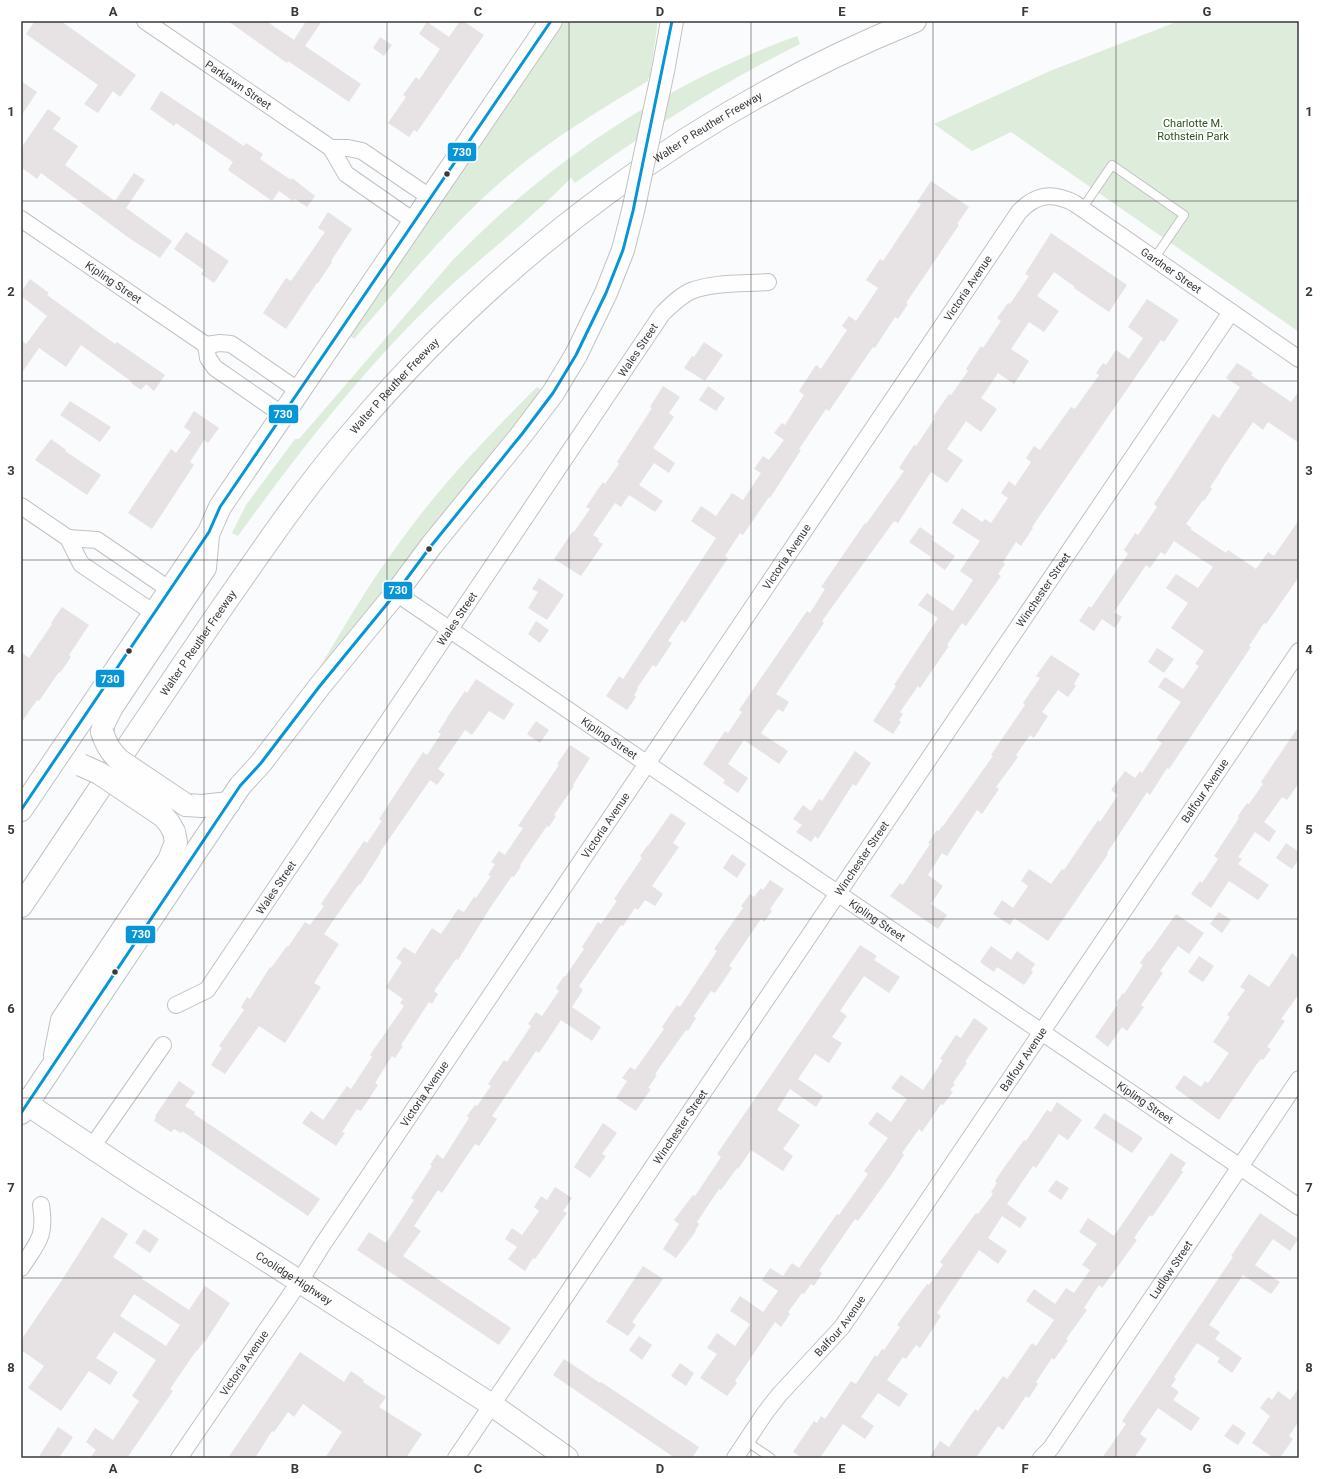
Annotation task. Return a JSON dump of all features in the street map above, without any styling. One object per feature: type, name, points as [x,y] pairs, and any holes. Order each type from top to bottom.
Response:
[{"type":"main road","points":[[663,71],[667,21]]},
{"type":"main road","points":[[23,1106],[53,1064],[240,786],[261,763],[319,687],[396,593],[435,541],[522,434],[553,393],[576,356],[606,292],[623,250],[633,211],[663,71],[672,21]]},
{"type":"main road","name":"Walter P Reuther Freeway","points":[[21,906],[195,647],[280,525],[351,433],[423,352],[487,291],[580,213],[623,181],[769,90],[814,67],[915,21]]},
{"type":"main road","points":[[21,810],[209,532],[220,508],[415,222],[547,22]]},
{"type":"main road","points":[[209,532],[205,568],[112,707],[104,723],[102,732],[106,744],[119,760],[186,805],[202,806],[229,803]]},
{"type":"main road","points":[[50,768],[70,763],[81,765],[99,773],[163,816],[174,832],[176,842],[169,860],[62,1020],[53,1064]]},
{"type":"main road","name":"Coolidge Highway","points":[[23,1106],[92,1147],[492,1405],[567,1458]]},
{"type":"street","name":"Parklawn Street","points":[[145,21],[332,148],[346,174],[415,222]]},
{"type":"street","points":[[332,148],[348,148],[362,151],[431,198]]},
{"type":"street","name":"Gardner Street","points":[[1038,198],[1059,197],[1066,199],[1299,359]]},
{"type":"street","name":"Victoria Avenue","points":[[179,1458],[300,1281],[321,1247],[1019,212],[1031,201],[1038,198]]},
{"type":"street","name":"Kipling Street","points":[[21,219],[206,345]]},
{"type":"street","name":"Wales Street","points":[[176,1005],[206,990],[662,314],[672,304],[691,291],[708,286],[768,282]]},
{"type":"street","name":"Winchester Street","points":[[456,1458],[1231,312]]},
{"type":"street","points":[[283,415],[215,368],[208,358],[206,345],[220,342],[231,344],[299,391]]},
{"type":"street","points":[[21,506],[68,538],[81,564],[154,613]]},
{"type":"street","points":[[68,538],[96,540],[170,590]]},
{"type":"street","name":"Kipling Street","points":[[396,593],[1299,1207]]},
{"type":"street","name":"Balfour Avenue","points":[[735,1458],[779,1395],[826,1347],[853,1313],[1299,651]]},
{"type":"street","points":[[92,1147],[163,1045]]},
{"type":"street","name":"Ludlow Street","points":[[1041,1458],[1051,1448],[1299,1080]]},
{"type":"street","points":[[21,1268],[41,1238],[44,1221],[41,1205]]},
{"type":"lane","points":[[1082,209],[1112,165],[1184,215],[1154,259]]},
{"type":"lane","points":[[746,1441],[771,1458]]},
{"type":"green space","points":[[565,21],[658,21],[650,77],[648,78],[648,81],[601,109],[556,139],[502,181],[457,223],[354,339],[350,336]]},
{"type":"green space","name":"Charlotte M. Rothstein Park","points":[[1179,21],[1299,21],[1299,332],[1011,132],[972,151],[934,124],[1050,71]]},
{"type":"green space","points":[[797,36],[800,44],[713,91],[657,126],[575,183],[571,178],[532,215],[431,304],[388,348],[321,426],[238,536],[232,533],[246,505],[295,439],[299,439],[452,261],[490,224],[569,158],[611,129],[655,102],[701,77],[748,55]]},
{"type":"green space","points":[[537,387],[541,390],[529,409],[322,669],[320,667],[378,572],[415,521],[465,462]]},
{"type":"building","points":[[35,21],[61,21],[136,75],[120,97],[113,91],[98,113],[84,104],[98,85],[26,34]]},
{"type":"building","points":[[228,21],[266,21],[294,40],[306,21],[322,21],[305,46],[361,84],[349,102],[288,61],[287,63]]},
{"type":"building","points":[[460,21],[463,21],[484,35],[417,132],[414,130],[409,137],[388,123],[406,97],[403,95],[416,77],[419,80],[440,49],[419,34],[427,22],[449,37]]},
{"type":"building","points":[[380,37],[392,45],[384,56],[373,48]]},
{"type":"building","points":[[21,81],[37,92],[21,116]]},
{"type":"building","points":[[161,91],[244,146],[246,143],[263,154],[260,159],[291,180],[292,178],[315,196],[307,207],[295,199],[293,201],[279,191],[272,201],[228,170],[233,162],[176,123],[174,126],[150,109]]},
{"type":"building","points":[[48,109],[61,118],[53,129],[78,146],[65,165],[115,201],[134,173],[145,180],[126,208],[172,241],[160,258],[129,238],[41,173],[37,179],[21,167],[21,148]]},
{"type":"building","points":[[931,181],[969,207],[957,224],[959,225],[906,303],[908,304],[898,319],[895,317],[875,348],[873,347],[829,411],[826,409],[799,449],[801,450],[770,498],[769,497],[743,535],[740,533],[725,556],[728,558],[685,623],[682,620],[668,641],[672,643],[656,667],[653,665],[637,688],[638,689],[634,695],[636,697],[627,710],[606,696],[619,676],[623,679],[716,538],[691,521],[701,506],[716,516],[732,493],[743,500],[761,473],[754,469],[763,456],[769,460],[784,440],[774,433],[782,423],[785,425],[804,395],[799,391],[816,365],[821,369],[847,330],[842,326],[849,316],[856,321],[878,288],[866,280],[880,259],[883,261],[921,204],[917,202]]},
{"type":"building","points":[[328,212],[352,229],[331,261],[332,262],[286,329],[263,313],[286,278],[291,281],[325,232],[318,228]]},
{"type":"building","points":[[186,232],[229,261],[214,283],[201,274],[204,270],[174,249]]},
{"type":"building","points":[[1051,233],[1127,285],[1109,312],[1054,272],[1037,296],[1059,311],[1044,332],[1029,322],[1011,349],[1029,361],[1014,384],[998,373],[981,398],[997,409],[981,432],[966,421],[947,449],[963,460],[947,483],[931,472],[898,523],[894,521],[822,621],[824,623],[776,694],[789,702],[783,712],[778,709],[761,733],[788,751],[779,764],[744,740],[728,764],[748,778],[738,793],[723,783],[725,780],[703,764],[725,731],[728,733],[742,712],[739,710],[807,611],[810,613],[825,589],[821,587],[865,523],[866,524],[904,471],[899,468],[914,445],[916,446],[935,418],[933,417],[949,394],[951,395],[968,371],[966,369],[981,346],[983,348],[1001,321],[997,318],[1008,303],[1010,304],[1029,276],[1025,274]]},
{"type":"building","points":[[30,279],[49,293],[47,295],[115,344],[117,342],[165,375],[154,391],[146,384],[141,390],[81,345],[66,367],[39,348],[21,374],[21,340],[26,344],[47,316],[21,296],[21,292]]},
{"type":"building","points":[[1147,299],[1179,320],[1164,342],[1161,340],[1032,527],[1033,528],[1021,546],[1016,542],[1003,562],[1005,564],[998,574],[1001,576],[966,626],[962,623],[947,645],[949,646],[920,688],[918,686],[900,712],[903,714],[899,720],[901,722],[893,734],[873,721],[896,686],[894,685],[938,618],[918,605],[927,593],[953,611],[973,580],[960,571],[980,541],[952,523],[962,508],[982,522],[985,519],[991,523],[1008,498],[1001,493],[1009,481],[1015,486],[1031,462],[1026,458],[1034,446],[1040,450],[1071,407],[1075,409],[1099,375],[1096,373],[1103,363],[1106,365],[1116,350],[1129,359],[1143,338],[1128,327]]},
{"type":"building","points":[[704,342],[723,355],[705,381],[684,368],[692,356],[694,357]]},
{"type":"building","points":[[1237,363],[1253,373],[1251,375],[1291,402],[1299,391],[1299,443],[1268,422],[1263,430],[1253,422],[1210,487],[1212,489],[1186,524],[1192,528],[1190,529],[1226,553],[1228,550],[1256,569],[1268,552],[1274,556],[1299,520],[1299,577],[1266,624],[1264,623],[1249,646],[1251,647],[1169,769],[1167,768],[1150,795],[1147,792],[1107,853],[1108,854],[1048,941],[1014,918],[1010,925],[993,914],[1002,900],[1013,908],[1028,886],[1021,881],[1029,869],[1051,884],[1062,869],[1064,870],[1098,820],[1100,822],[1118,795],[1111,790],[1125,771],[1135,778],[1140,771],[1142,773],[1162,743],[1156,739],[1181,702],[1158,687],[1165,677],[1183,689],[1199,666],[1195,664],[1204,651],[1171,628],[1188,603],[1166,588],[1176,574],[1198,588],[1213,567],[1174,541],[1165,555],[1161,552],[1150,568],[1146,565],[1114,612],[1122,617],[1115,628],[1102,619],[1094,631],[1079,621],[1089,606],[1091,608],[1128,554],[1124,550],[1135,533],[1138,535],[1157,507],[1154,504],[1213,414],[1219,418],[1240,387],[1226,378]]},
{"type":"building","points":[[663,386],[680,397],[669,413],[674,417],[653,448],[675,463],[669,473],[654,463],[639,485],[663,501],[655,512],[629,495],[621,507],[615,503],[593,535],[603,544],[581,576],[554,559],[590,509],[586,507],[603,482],[605,484],[619,464],[617,462],[652,408],[650,407]]},
{"type":"building","points":[[708,386],[725,398],[716,411],[699,400]]},
{"type":"building","points":[[70,401],[111,427],[100,442],[60,415]]},
{"type":"building","points":[[194,411],[219,428],[208,443],[204,440],[190,462],[194,465],[152,529],[128,513],[171,449],[176,453],[191,432],[184,427]]},
{"type":"building","points":[[51,439],[66,450],[65,451],[101,475],[87,495],[35,460]]},
{"type":"building","points":[[920,527],[934,537],[932,540],[955,556],[945,570],[930,559],[931,557],[909,542]]},
{"type":"building","points":[[539,578],[564,595],[547,620],[528,608],[538,592],[532,589]]},
{"type":"building","points":[[62,607],[89,625],[69,655],[71,657],[60,673],[59,672],[39,701],[37,700],[21,723],[21,652],[29,658]]},
{"type":"building","points":[[536,621],[549,630],[540,643],[528,634]]},
{"type":"building","points":[[1157,648],[1174,659],[1164,673],[1148,662]]},
{"type":"building","points":[[1051,655],[1080,674],[1074,684],[1076,686],[1068,697],[1058,690],[1042,712],[1048,716],[1034,738],[1030,735],[1016,755],[1018,757],[996,787],[999,789],[982,814],[977,810],[947,856],[942,853],[928,875],[943,886],[931,904],[947,915],[938,929],[890,896],[900,883],[903,885],[930,844],[928,843],[937,830],[939,831],[943,826],[993,756],[991,755],[1025,705],[1023,703],[1040,678],[1036,676]]},
{"type":"building","points":[[476,679],[514,704],[504,720],[489,711],[472,735],[465,730],[438,769],[445,774],[437,785],[430,780],[380,852],[360,885],[359,884],[324,934],[339,944],[314,983],[321,987],[285,1043],[259,1026],[225,1074],[211,1065],[222,1048],[219,1046],[244,1010],[241,1007],[247,997],[250,999],[270,967],[271,968],[287,946],[288,947],[305,922],[310,925],[324,906],[321,904],[364,841],[367,843],[382,821],[379,819],[423,752],[427,755],[441,734],[438,732],[446,719],[465,691],[467,693]]},
{"type":"building","points":[[536,721],[549,730],[540,743],[527,734]]},
{"type":"building","points":[[1299,726],[1299,783],[1287,800],[1282,797],[1264,822],[1276,831],[1269,842],[1255,832],[1238,857],[1242,859],[1238,864],[1269,885],[1258,900],[1229,881],[1211,908],[1191,894],[1200,881],[1202,883],[1218,859],[1214,856],[1239,818],[1238,816],[1247,803],[1249,804],[1263,784],[1261,782]]},
{"type":"building","points":[[570,745],[590,758],[573,785],[574,786],[554,815],[556,816],[549,827],[547,826],[520,865],[521,866],[514,877],[512,876],[490,908],[458,960],[456,959],[434,991],[438,994],[432,1004],[429,1002],[401,1045],[403,1046],[395,1058],[392,1056],[375,1083],[378,1085],[361,1111],[357,1109],[342,1132],[345,1133],[336,1146],[302,1123],[311,1111],[323,1120],[347,1086],[351,1089],[372,1057],[370,1055],[404,1006],[400,1003],[403,999],[386,987],[402,962],[396,958],[404,947],[415,954],[432,928],[441,934],[458,909],[464,912],[474,897],[476,898],[491,876],[488,875],[495,864],[491,862],[499,851],[505,855],[523,828],[518,826],[559,765],[557,764]]},
{"type":"building","points":[[855,751],[871,763],[856,786],[853,784],[818,839],[815,836],[811,842],[796,832],[802,825],[793,819],[803,805],[811,811],[819,799],[822,801]]},
{"type":"building","points":[[671,813],[686,823],[673,843],[679,847],[652,886],[663,894],[655,906],[645,900],[638,910],[635,908],[623,926],[621,925],[579,986],[583,990],[572,1007],[601,1027],[592,1041],[561,1020],[539,1053],[536,1051],[492,1116],[497,1119],[479,1146],[475,1144],[442,1193],[438,1190],[414,1226],[421,1231],[403,1256],[511,1328],[499,1345],[357,1250],[369,1232],[386,1243],[414,1200],[411,1198],[432,1166],[430,1165],[437,1154],[443,1159],[469,1118],[467,1116],[475,1105],[477,1106],[491,1086],[488,1084],[504,1060],[507,1062],[531,1026],[528,1024],[536,1012],[542,1016],[559,991],[556,988],[584,949],[582,947],[598,922],[601,924],[617,901],[614,899],[642,858],[640,856]]},
{"type":"building","points":[[1286,843],[1299,852],[1299,859],[1292,869],[1276,858]]},
{"type":"building","points":[[732,854],[746,864],[737,878],[723,868]]},
{"type":"building","points":[[770,880],[784,889],[770,909],[772,911],[764,922],[761,919],[729,966],[732,968],[715,993],[711,991],[694,1016],[696,1018],[688,1031],[686,1030],[655,1074],[657,1075],[648,1088],[651,1089],[636,1111],[616,1098],[627,1081],[622,1078],[630,1067],[635,1070],[664,1029],[662,1027],[677,1005],[680,1007],[717,951],[714,949],[743,908],[741,906],[750,894],[754,897],[761,888],[763,890]]},
{"type":"building","points":[[1219,912],[1231,920],[1222,933],[1210,924]]},
{"type":"building","points":[[1176,914],[1204,933],[1189,954],[1178,946],[1160,971],[1163,973],[1141,1005],[1144,1007],[1127,1031],[1122,1027],[1108,1047],[1095,1037],[1118,1004],[1116,1003],[1123,993],[1124,994],[1143,965],[1140,963]]},
{"type":"building","points":[[860,945],[877,956],[874,960],[900,977],[889,993],[864,976],[840,1011],[847,1016],[832,1037],[842,1043],[829,1063],[815,1054],[798,1079],[823,1096],[816,1107],[790,1089],[777,1110],[800,1125],[783,1149],[793,1156],[783,1171],[751,1150],[721,1190],[719,1189],[697,1222],[699,1224],[696,1231],[676,1258],[663,1249],[679,1224],[674,1220],[693,1195],[695,1196],[721,1157],[717,1154]]},
{"type":"building","points":[[991,946],[1011,960],[1017,951],[1035,964],[1031,970],[1033,972],[1024,985],[997,967],[994,972],[980,962]]},
{"type":"building","points":[[1292,953],[1299,959],[1299,994],[1281,1019],[1285,1021],[1267,1047],[1271,1049],[1263,1060],[1261,1059],[1256,1065],[1219,1120],[1175,1088],[1184,1075],[1201,1087],[1205,1081],[1208,1083],[1229,1053],[1213,1042],[1230,1017],[1227,1015],[1245,990],[1240,987],[1249,974],[1269,987]]},
{"type":"building","points":[[1199,956],[1214,966],[1203,982],[1188,972]]},
{"type":"building","points":[[974,1018],[988,1028],[953,1083],[955,1084],[950,1090],[953,1092],[943,1105],[941,1104],[922,1132],[919,1129],[902,1153],[904,1155],[891,1175],[858,1221],[855,1219],[819,1271],[822,1273],[814,1286],[811,1284],[804,1294],[802,1293],[788,1312],[790,1314],[781,1327],[775,1322],[735,1381],[737,1383],[727,1396],[700,1378],[717,1354],[707,1348],[717,1333],[735,1346],[750,1324],[730,1311],[740,1296],[763,1312],[778,1291],[762,1280],[770,1268],[783,1276],[792,1263],[799,1268],[837,1214],[839,1215],[868,1174],[864,1171],[888,1138],[868,1124],[877,1112],[891,1122],[907,1099],[891,1088],[901,1075],[923,1090],[943,1060],[940,1059],[956,1035],[961,1038]]},
{"type":"building","points":[[179,1081],[195,1092],[185,1106],[195,1112],[194,1114],[320,1199],[308,1216],[182,1131],[181,1133],[174,1129],[171,1132],[154,1121],[155,1116]]},
{"type":"building","points":[[1057,1102],[1082,1120],[1068,1140],[1059,1134],[1036,1168],[1033,1166],[1007,1204],[1027,1218],[1020,1228],[1002,1216],[988,1238],[1007,1251],[998,1264],[979,1250],[937,1313],[941,1316],[920,1348],[916,1345],[906,1359],[903,1357],[887,1380],[908,1394],[899,1407],[878,1393],[861,1417],[874,1426],[865,1439],[843,1424],[820,1458],[802,1458],[793,1452],[814,1421],[817,1423],[821,1416],[825,1419],[851,1381],[856,1384],[875,1355],[877,1357],[882,1349],[884,1350],[900,1327],[897,1325],[943,1265],[940,1262],[976,1213],[978,1214],[993,1194],[991,1192],[997,1183],[995,1181],[1003,1169],[1024,1140],[1026,1141],[1047,1110],[1051,1112]]},
{"type":"building","points":[[1104,1113],[1143,1138],[1132,1153],[1094,1128]]},
{"type":"building","points":[[603,1123],[617,1133],[602,1154],[606,1156],[590,1178],[574,1167]]},
{"type":"building","points":[[1171,1153],[1186,1163],[1181,1170],[1183,1172],[1152,1217],[1150,1215],[1134,1238],[1137,1240],[1102,1288],[1099,1285],[1084,1308],[1087,1310],[1066,1339],[1068,1340],[1054,1360],[1052,1358],[1036,1382],[1038,1384],[1029,1398],[1026,1396],[1003,1430],[998,1426],[976,1458],[929,1458],[940,1441],[949,1447],[975,1409],[978,1411],[1003,1376],[1007,1379],[1032,1343],[1036,1346],[1054,1320],[1026,1301],[1034,1289],[1055,1304],[1066,1288],[1074,1293],[1090,1270],[1082,1265],[1097,1244],[1079,1232],[1088,1218],[1114,1236]]},
{"type":"building","points":[[1056,1180],[1069,1188],[1061,1200],[1048,1191]]},
{"type":"building","points":[[555,1187],[572,1198],[563,1211],[567,1213],[525,1271],[508,1259],[517,1247],[505,1239],[512,1228],[522,1235],[539,1211],[534,1207],[541,1196],[547,1200]]},
{"type":"building","points":[[1260,1213],[1298,1239],[1290,1251],[1273,1239],[1255,1265],[1280,1282],[1271,1294],[1243,1275],[1209,1325],[1220,1332],[1215,1339],[1242,1358],[1232,1373],[1217,1362],[1220,1358],[1197,1343],[1174,1377],[1176,1379],[1171,1386],[1179,1392],[1173,1400],[1200,1418],[1191,1431],[1158,1408],[1140,1434],[1147,1439],[1134,1458],[1102,1458],[1126,1424],[1122,1421],[1233,1257],[1231,1256]]},
{"type":"building","points":[[102,1217],[128,1234],[113,1257],[143,1277],[142,1279],[189,1310],[205,1286],[230,1303],[205,1342],[204,1341],[196,1351],[170,1389],[173,1391],[127,1458],[90,1458],[96,1450],[86,1442],[95,1428],[113,1440],[139,1401],[132,1396],[156,1360],[114,1332],[96,1358],[118,1372],[110,1385],[89,1371],[61,1411],[28,1388],[44,1366],[21,1350],[21,1340],[62,1280]],"holes":[[[134,1294],[180,1325],[166,1346],[120,1316]]]},
{"type":"building","points":[[144,1229],[159,1239],[150,1253],[135,1243]]},
{"type":"building","points":[[643,1266],[663,1279],[632,1322],[636,1325],[628,1336],[606,1322]]},
{"type":"building","points":[[639,1336],[652,1345],[642,1360],[629,1350]]},
{"type":"building","points":[[300,1352],[344,1382],[351,1371],[364,1380],[363,1382],[386,1397],[379,1407],[422,1434],[406,1458],[325,1458],[342,1432],[303,1404],[294,1417],[288,1412],[274,1432],[272,1431],[255,1458],[228,1458]]},
{"type":"building","points":[[564,1359],[699,1447],[692,1458],[675,1458],[553,1375]]},
{"type":"building","points":[[680,1363],[694,1373],[686,1386],[671,1376]]},
{"type":"building","points":[[1299,1388],[1299,1421],[1289,1436],[1293,1439],[1280,1458],[1274,1458],[1252,1443],[1270,1416],[1260,1408],[1268,1397],[1272,1400],[1278,1391],[1290,1400]]},
{"type":"building","points":[[1233,1424],[1246,1433],[1238,1445],[1224,1436]]},
{"type":"building","points":[[58,1427],[73,1437],[59,1458],[38,1458]]},
{"type":"transit line","name":"730","points":[[21,810],[209,532],[220,507],[551,21]]},
{"type":"transit line","name":"730","points":[[21,1113],[240,786],[261,763],[319,687],[396,593],[431,546],[522,434],[553,393],[576,355],[606,293],[623,250],[633,211],[672,21]]}]
